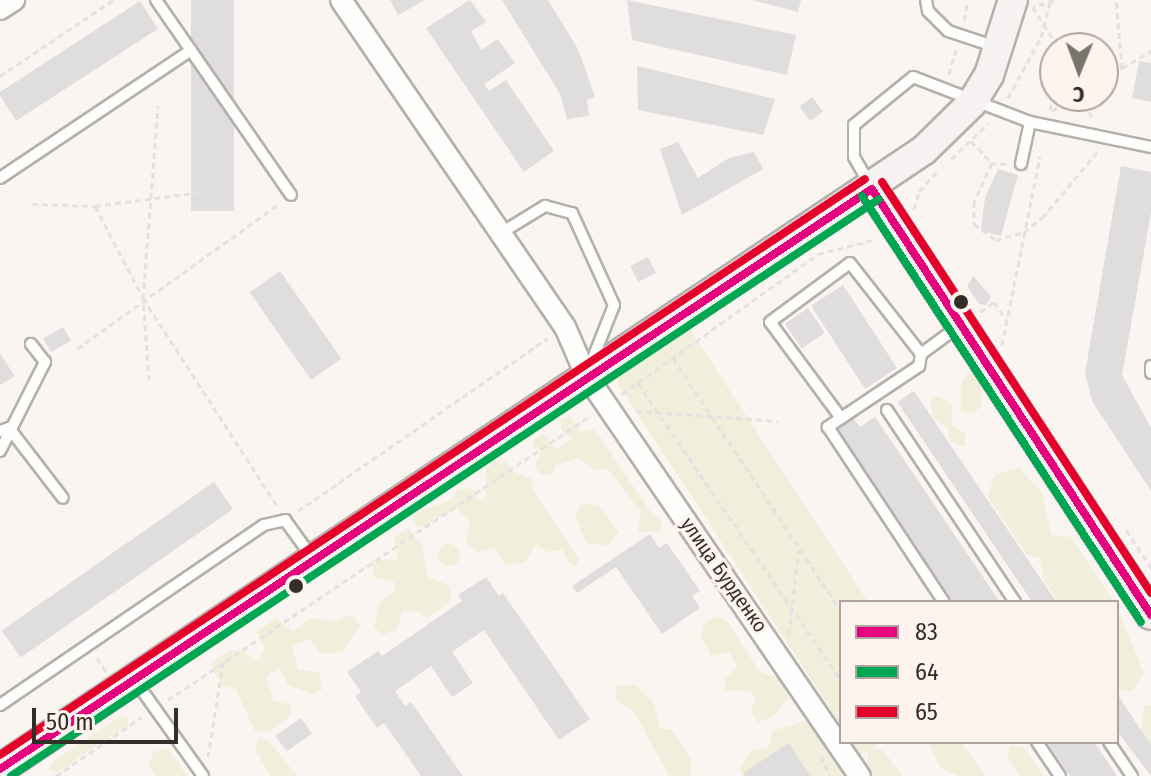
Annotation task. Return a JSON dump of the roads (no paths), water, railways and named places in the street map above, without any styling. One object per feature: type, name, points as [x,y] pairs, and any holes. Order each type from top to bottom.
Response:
[{"type":"main road","points":[[0,769],[122,678],[314,560],[586,375],[872,189],[924,150],[972,103],[1000,48],[1013,0]]},
{"type":"main road","points":[[872,189],[969,320],[1151,615]]},
{"type":"street","points":[[0,9],[14,0]]},
{"type":"street","name":"улица Бурденко","points":[[341,0],[565,327],[600,408],[784,662],[860,776]]},
{"type":"lane","points":[[156,0],[291,195]]},
{"type":"lane","points":[[926,0],[928,11],[948,31],[1000,48]]},
{"type":"lane","points":[[0,178],[191,50]]},
{"type":"lane","points":[[872,189],[854,157],[854,125],[882,99],[913,77],[972,103],[1030,122],[1151,147]]},
{"type":"lane","points":[[1021,164],[1030,122]]},
{"type":"lane","points":[[501,233],[545,206],[572,213],[614,305],[586,375]]},
{"type":"lane","points":[[841,418],[770,322],[850,263],[921,354]]},
{"type":"lane","points":[[943,600],[828,427],[919,366],[921,354],[969,320]]},
{"type":"lane","points":[[0,451],[5,430],[45,362],[31,344]]},
{"type":"lane","points":[[1151,366],[1151,373]]},
{"type":"lane","points":[[887,410],[1014,600]]},
{"type":"lane","points":[[5,430],[63,498]]},
{"type":"lane","points":[[0,705],[264,525],[285,520],[314,560]]},
{"type":"lane","points":[[122,678],[154,709],[203,776]]},
{"type":"lane","points":[[1038,744],[1060,776]]},
{"type":"lane","points":[[1110,744],[1132,776]]}]
